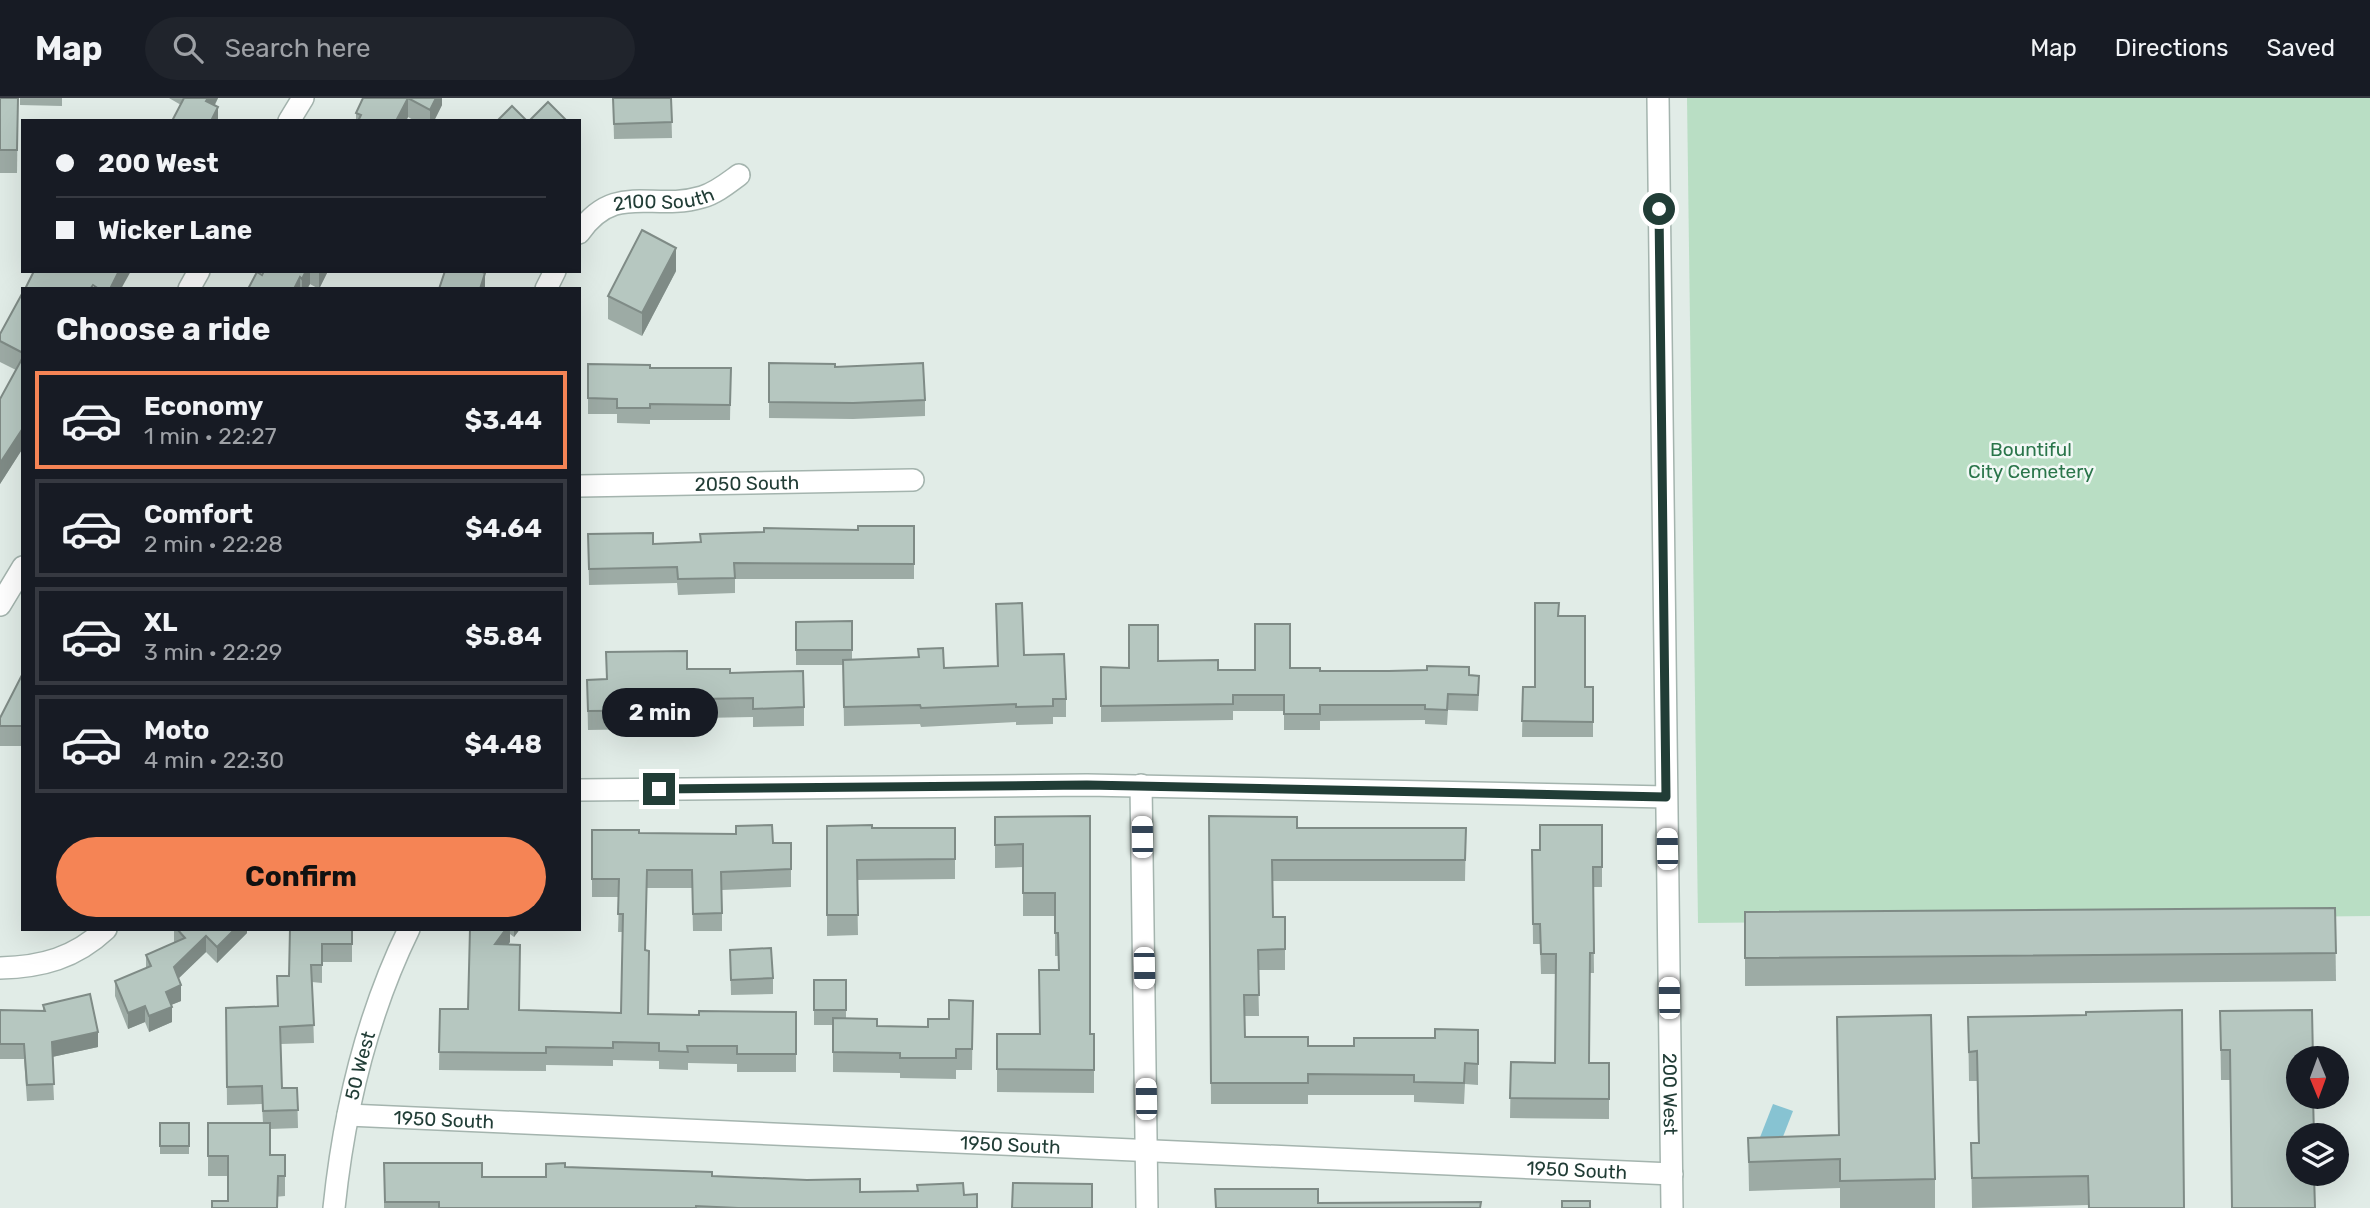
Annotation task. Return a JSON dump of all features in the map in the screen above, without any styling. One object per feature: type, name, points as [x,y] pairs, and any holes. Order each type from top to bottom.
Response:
[{"type":"street","points":[[290,119],[303,98]]},
{"type":"street","name":"200 West","points":[[1658,98],[1672,1208]]},
{"type":"street","name":"2100 South","points":[[584,226],[596,212],[616,203],[681,201],[703,197],[739,175]]},
{"type":"street","name":"2050 South","points":[[581,486],[913,480]]},
{"type":"street","points":[[0,605],[21,570]]},
{"type":"street","points":[[1141,785],[1147,1208]]},
{"type":"street","points":[[581,790],[1141,785],[1666,797]]},
{"type":"street","points":[[0,968],[42,965],[60,960],[83,948],[104,931]]},
{"type":"street","name":"50 West","points":[[334,1208],[338,1169],[357,1070],[386,978],[408,931]]},
{"type":"street","name":"1950 South","points":[[348,1115],[1672,1174]]},
{"type":"green space","name":"Bountiful City Cemetery","points":[[1687,98],[2370,98],[2370,916],[1698,923]]},
{"type":"water","points":[[1773,1104],[1793,1111],[1777,1152],[1757,1145]]},
{"type":"building","points":[[0,98],[18,98],[17,150],[0,150]]},
{"type":"building","points":[[184,98],[208,98],[206,101],[218,107],[212,119],[173,119]]},
{"type":"building","points":[[363,98],[408,98],[397,119],[359,119],[361,115],[356,113]]},
{"type":"building","points":[[408,98],[436,98],[430,110]]},
{"type":"building","points":[[613,98],[671,98],[672,122],[614,124]]},
{"type":"building","points":[[548,102],[565,119],[531,119]]},
{"type":"building","points":[[512,106],[525,119],[499,119]]},
{"type":"building","points":[[642,230],[676,248],[642,313],[608,296]]},
{"type":"building","points":[[33,273],[118,273],[111,287],[26,287]]},
{"type":"building","points":[[256,273],[305,273],[295,287],[249,287]]},
{"type":"building","points":[[444,273],[485,273],[481,287],[440,287]]},
{"type":"building","points":[[21,296],[21,352],[0,341],[0,334]]},
{"type":"building","points":[[21,361],[21,431],[0,463],[0,399]]},
{"type":"building","points":[[769,363],[835,364],[835,367],[923,363],[925,400],[769,402]]},
{"type":"building","points":[[588,364],[650,365],[650,368],[731,368],[730,405],[650,404],[650,408],[617,408],[617,399],[588,398]]},
{"type":"building","points":[[858,526],[914,526],[914,564],[734,563],[735,578],[678,579],[677,567],[589,569],[588,534],[653,533],[653,544],[701,542],[700,534],[764,532],[764,528],[858,530]]},
{"type":"building","points":[[1022,603],[1024,655],[1064,654],[1066,699],[1053,699],[1053,706],[1016,707],[1016,704],[921,708],[920,705],[844,707],[843,660],[919,657],[918,649],[943,648],[944,668],[998,666],[996,604]]},
{"type":"building","points":[[1535,603],[1559,603],[1558,616],[1585,616],[1585,687],[1593,687],[1593,722],[1522,721],[1523,687],[1535,687]]},
{"type":"building","points":[[852,621],[852,650],[796,650],[796,622]]},
{"type":"building","points":[[1255,624],[1290,624],[1290,668],[1389,671],[1427,670],[1427,666],[1469,667],[1469,675],[1479,676],[1478,695],[1448,694],[1447,710],[1425,709],[1425,705],[1320,705],[1320,714],[1284,714],[1284,695],[1233,695],[1233,704],[1101,706],[1101,667],[1129,668],[1129,625],[1158,625],[1158,661],[1218,660],[1218,670],[1255,670]]},
{"type":"building","points":[[687,651],[687,669],[730,669],[730,673],[803,671],[804,707],[753,709],[753,698],[701,699],[701,710],[588,711],[587,680],[607,679],[606,652]]},
{"type":"building","points":[[21,677],[21,726],[0,726],[0,718]]},
{"type":"building","points":[[1090,816],[1090,1034],[1094,1034],[1094,1070],[997,1069],[997,1034],[1040,1034],[1039,970],[1059,970],[1055,893],[1023,893],[1023,844],[995,845],[995,817]]},
{"type":"building","points":[[1209,816],[1297,817],[1297,828],[1466,828],[1465,860],[1272,860],[1273,917],[1285,917],[1285,949],[1258,950],[1259,995],[1244,995],[1245,1037],[1308,1037],[1308,1046],[1354,1046],[1354,1038],[1435,1038],[1435,1029],[1478,1030],[1478,1064],[1465,1063],[1464,1083],[1414,1082],[1414,1075],[1308,1074],[1308,1083],[1211,1083]]},
{"type":"building","points":[[772,825],[773,843],[791,843],[791,869],[721,872],[722,913],[693,914],[692,870],[647,870],[645,950],[649,951],[648,1014],[699,1015],[699,1011],[796,1012],[796,1054],[737,1054],[737,1046],[687,1046],[688,1052],[659,1051],[659,1043],[613,1042],[613,1048],[546,1047],[546,1053],[439,1052],[440,1009],[468,1009],[470,931],[505,931],[495,944],[520,945],[519,1010],[621,1013],[623,914],[618,914],[619,879],[592,879],[592,830],[736,834],[736,826]]},
{"type":"building","points":[[872,825],[872,828],[955,828],[955,859],[857,860],[858,915],[827,915],[827,826]]},
{"type":"building","points":[[1540,825],[1602,825],[1602,867],[1593,867],[1594,953],[1590,953],[1589,1063],[1609,1063],[1609,1099],[1510,1098],[1511,1062],[1555,1063],[1556,954],[1541,954],[1540,924],[1533,924],[1532,850],[1540,850]]},
{"type":"building","points":[[2335,908],[2336,953],[1745,958],[1745,912]]},
{"type":"building","points":[[179,931],[233,931],[217,947],[206,936],[174,967],[181,985],[166,992],[172,1007],[149,1016],[145,1006],[128,1013],[115,981],[151,966],[146,955],[185,938]]},
{"type":"building","points":[[290,931],[352,931],[352,944],[322,944],[322,965],[311,965],[314,1025],[280,1027],[282,1088],[297,1088],[298,1110],[263,1111],[262,1086],[227,1087],[226,1008],[278,1006],[277,976],[289,976]]},
{"type":"building","points":[[771,948],[773,978],[731,980],[730,950]]},
{"type":"building","points":[[814,980],[846,980],[846,1010],[814,1010]]},
{"type":"building","points":[[90,994],[98,1032],[52,1042],[54,1084],[27,1085],[24,1044],[0,1044],[0,1010],[45,1011],[43,1005]]},
{"type":"building","points":[[949,1000],[973,1001],[972,1049],[956,1049],[956,1058],[900,1058],[900,1053],[833,1052],[833,1018],[877,1019],[877,1026],[928,1027],[928,1019],[949,1019]]},
{"type":"building","points":[[2182,1010],[2184,1208],[2089,1208],[2088,1176],[1972,1178],[1971,1143],[1979,1143],[1977,1051],[1969,1052],[1968,1017]]},
{"type":"building","points":[[2312,1010],[2313,1046],[2286,1046],[2286,1110],[2313,1110],[2314,1123],[2286,1123],[2286,1186],[2314,1186],[2315,1208],[2232,1208],[2230,1050],[2221,1050],[2220,1011]]},
{"type":"building","points":[[1931,1015],[1935,1179],[1840,1181],[1840,1159],[1749,1162],[1748,1138],[1839,1135],[1837,1017]]},
{"type":"building","points":[[160,1123],[189,1123],[189,1146],[160,1146]]},
{"type":"building","points":[[208,1123],[270,1123],[270,1155],[285,1155],[285,1176],[278,1176],[277,1208],[212,1208],[212,1201],[228,1201],[228,1156],[208,1156]]},
{"type":"building","points":[[384,1163],[482,1163],[482,1177],[546,1177],[546,1164],[565,1163],[565,1167],[712,1172],[712,1176],[860,1179],[860,1192],[918,1191],[917,1185],[963,1183],[964,1195],[977,1194],[977,1208],[439,1208],[439,1202],[385,1202]]},
{"type":"building","points":[[1013,1183],[1092,1184],[1092,1208],[1012,1208]]},
{"type":"building","points":[[1215,1189],[1318,1189],[1318,1203],[1481,1202],[1480,1208],[1216,1208]]},
{"type":"building","points":[[1562,1201],[1590,1201],[1590,1208],[1562,1208]]},
{"type":"route","points":[[659,789],[1087,785],[1666,797],[1659,209]]}]
